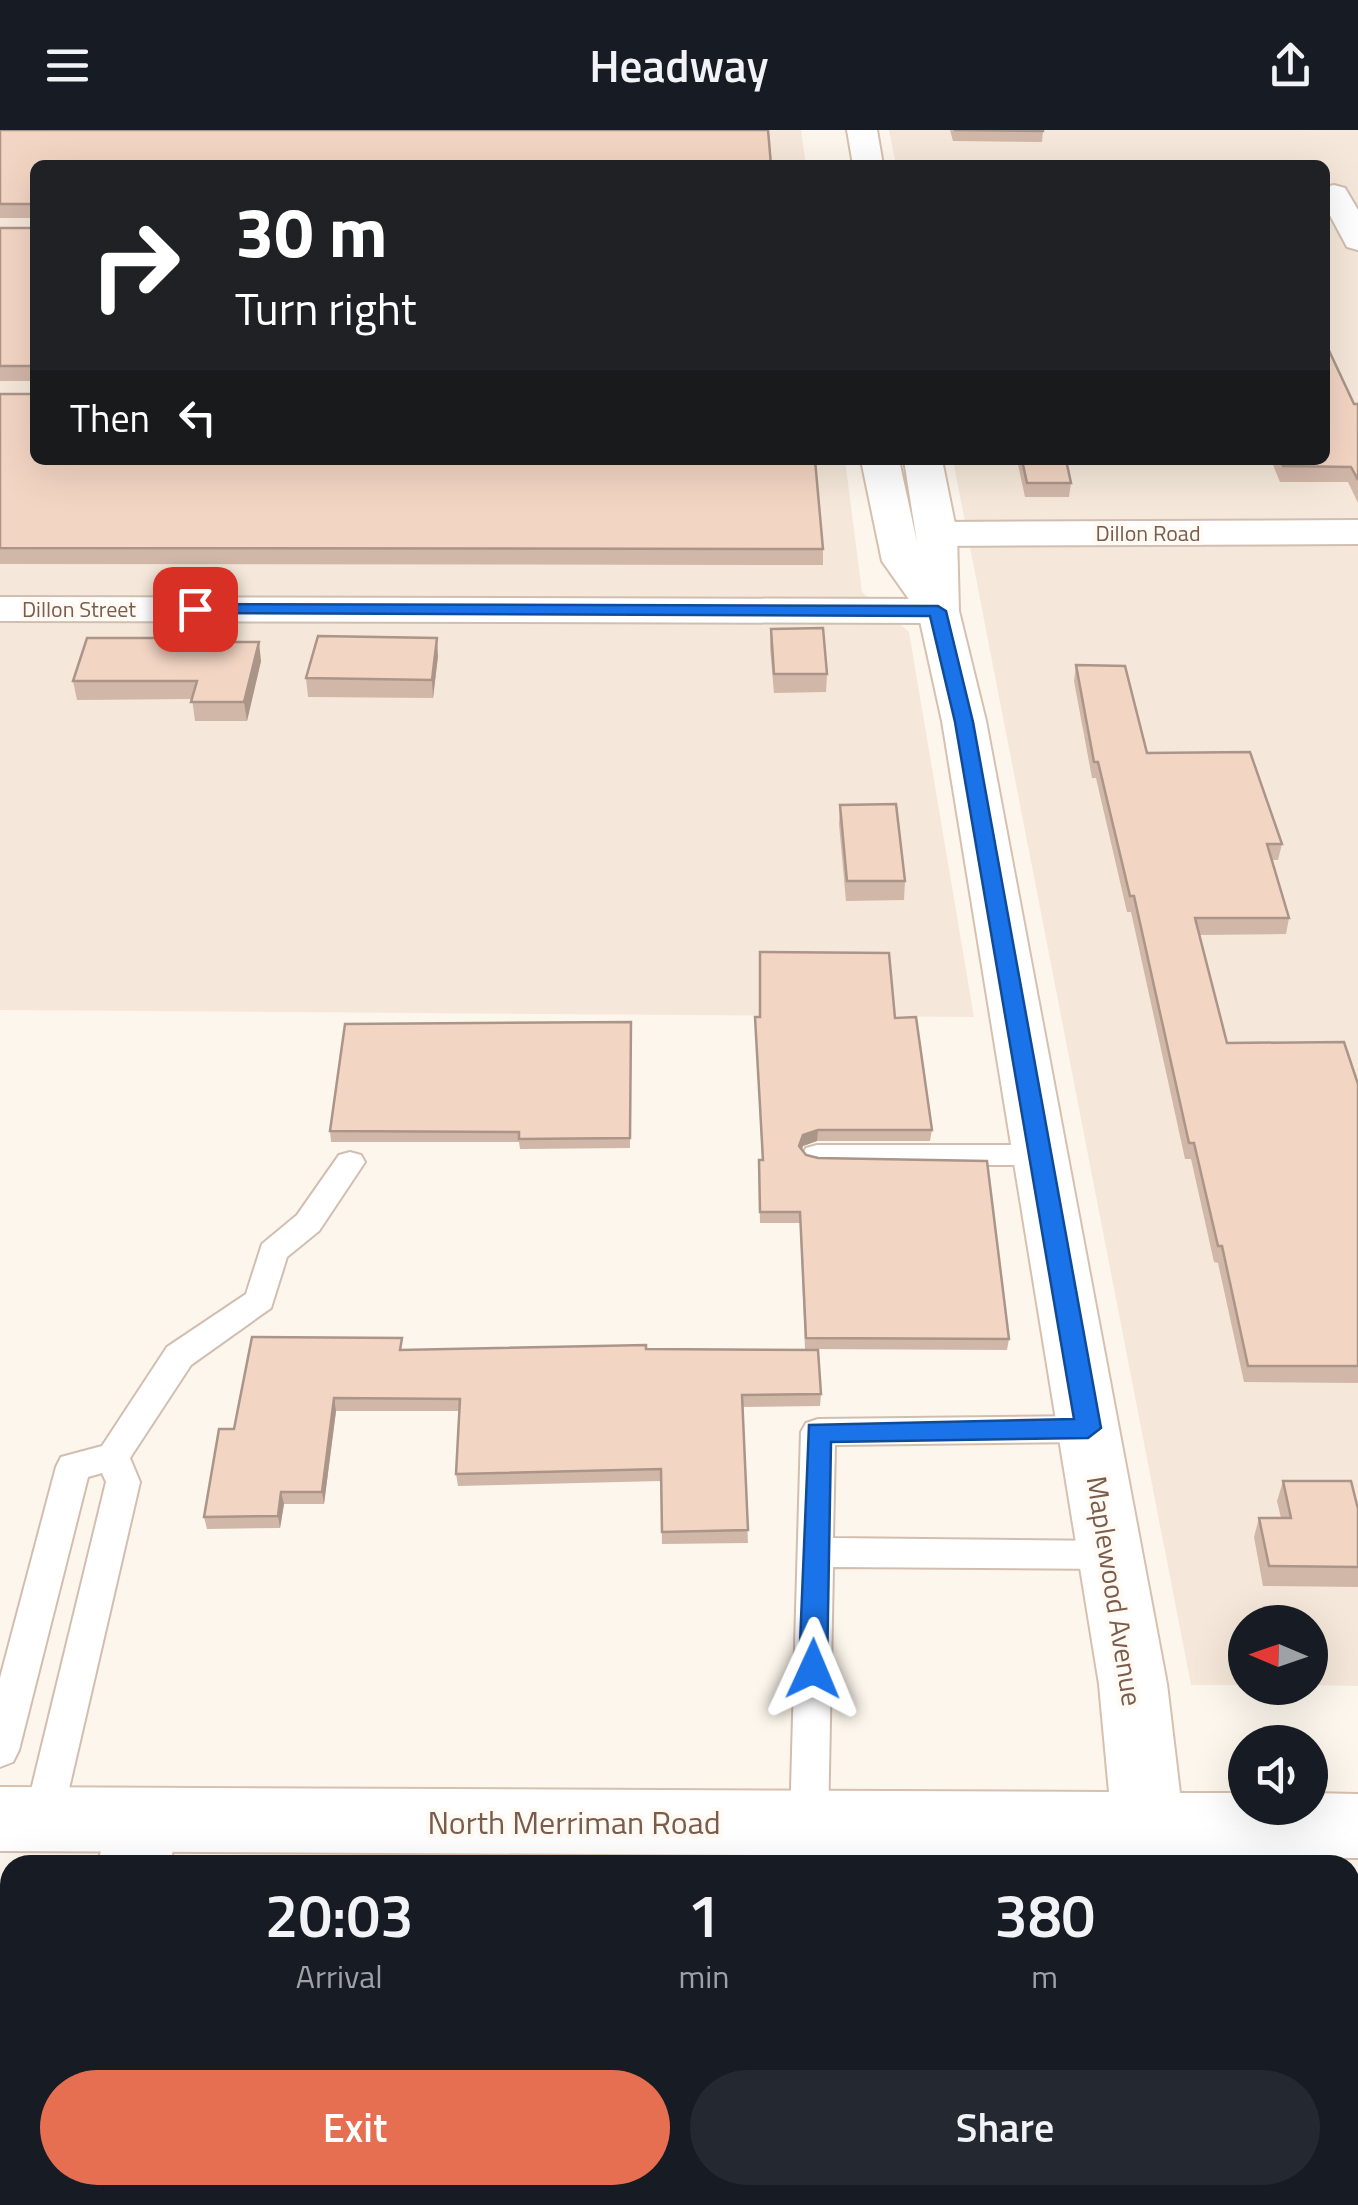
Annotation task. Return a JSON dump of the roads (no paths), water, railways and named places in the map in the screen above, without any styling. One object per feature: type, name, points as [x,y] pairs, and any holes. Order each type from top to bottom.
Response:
[{"type":"street","points":[[862,130],[867,160]]},
{"type":"street","points":[[1334,194],[1358,240]]},
{"type":"street","name":"Maplewood Avenue","points":[[881,465],[902,560],[938,611]]},
{"type":"street","name":"Maplewood Avenue","points":[[924,465],[937,534],[938,611],[964,722],[1133,1684],[1151,1845]]},
{"type":"street","name":"Dillon Road","points":[[937,534],[1358,532]]},
{"type":"street","name":"Dillon Street","points":[[0,609],[938,611]]},
{"type":"street","name":"North Merriman Road","points":[[22,1819],[138,1842],[809,1824],[1151,1845],[1358,1826]]},
{"type":"lane","points":[[817,1155],[1040,1155]]},
{"type":"lane","points":[[0,1750],[73,1467],[113,1456],[178,1356],[260,1300],[273,1252],[308,1223],[350,1162]]},
{"type":"lane","points":[[809,1824],[818,1432],[1088,1428]]},
{"type":"lane","points":[[22,1819],[123,1482],[113,1456]]},
{"type":"lane","points":[[815,1552],[1110,1555]]}]
